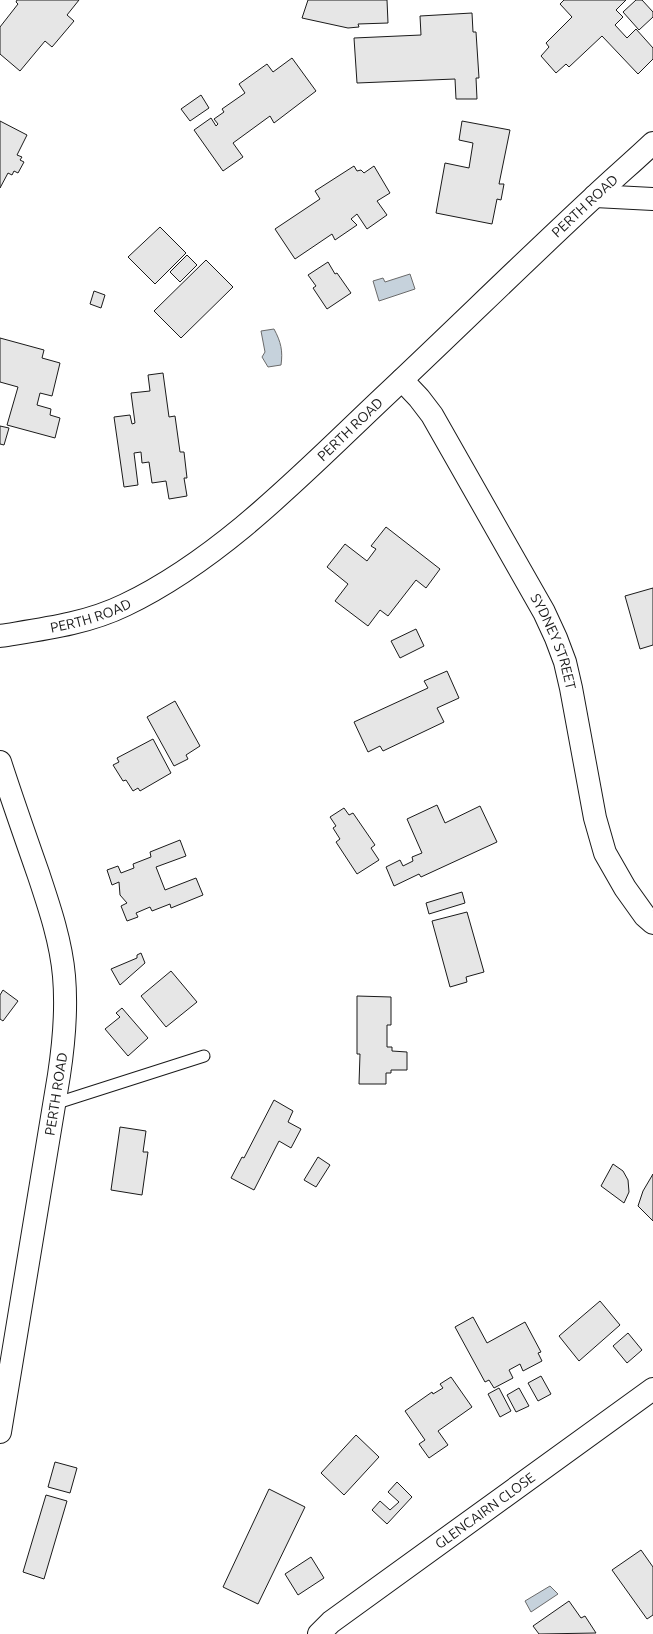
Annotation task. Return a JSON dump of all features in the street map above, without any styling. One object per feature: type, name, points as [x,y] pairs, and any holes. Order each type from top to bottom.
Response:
[{"type":"street","name":"PERTH ROAD","points":[[0,636],[58,627],[102,615],[126,605],[174,578],[219,548],[293,483],[595,196],[653,143]]},
{"type":"street","points":[[595,196],[653,199]]},
{"type":"street","name":"SYDNEY STREET","points":[[402,380],[432,415],[544,612],[556,638],[571,688],[595,818],[605,853],[625,888],[645,916],[653,923]]},
{"type":"street","name":"PERTH ROAD","points":[[0,762],[46,898],[58,942],[64,974],[66,1006],[65,1036],[0,1432]]},
{"type":"street","name":"GLENCAIRN CLOSE","points":[[319,1634],[338,1617],[653,1389]]},
{"type":"lane","points":[[54,1104],[204,1056]]},
{"type":"shaded area","points":[[410,274],[415,289],[379,301],[373,281],[383,278],[385,282]]},
{"type":"shaded area","points":[[274,329],[281,347],[281,365],[268,367],[262,357],[265,352],[261,331]]},
{"type":"shaded area","points":[[550,1586],[558,1594],[531,1612],[525,1601]]},
{"type":"building","points":[[17,0],[79,0],[67,15],[74,21],[52,47],[45,41],[20,71],[0,54],[0,27],[18,4],[16,2]]},
{"type":"building","points":[[308,0],[387,0],[388,23],[358,24],[359,27],[348,28],[302,18]]},
{"type":"building","points":[[564,0],[626,0],[616,10],[623,17],[615,25],[627,38],[636,29],[653,48],[653,59],[638,74],[602,36],[569,67],[566,64],[556,73],[541,56],[549,47],[546,43],[572,17],[560,4]]},
{"type":"building","points":[[636,0],[642,0],[653,12],[653,17],[639,30],[623,12]]},
{"type":"building","points":[[472,13],[473,32],[476,32],[479,78],[476,78],[477,99],[456,99],[455,79],[357,83],[354,38],[421,35],[420,16]]},
{"type":"building","points":[[292,58],[316,91],[274,123],[270,116],[233,143],[243,157],[223,171],[194,130],[211,118],[216,126],[218,124],[214,119],[224,112],[222,109],[245,93],[239,84],[267,64],[273,72]]},
{"type":"building","points":[[201,95],[209,108],[190,121],[181,109]]},
{"type":"building","points":[[0,121],[27,135],[17,155],[22,157],[20,160],[24,162],[18,173],[14,171],[12,175],[8,173],[0,188]]},
{"type":"building","points":[[462,121],[510,130],[499,184],[504,184],[501,200],[497,199],[492,224],[436,213],[445,163],[469,168],[473,143],[459,140]]},
{"type":"building","points":[[354,166],[357,171],[361,170],[364,173],[374,166],[390,193],[377,201],[387,215],[367,229],[357,214],[351,219],[357,225],[335,240],[332,234],[295,259],[275,229],[320,199],[315,191]]},
{"type":"building","points":[[160,227],[186,253],[155,284],[128,257]]},
{"type":"building","points":[[187,255],[197,265],[180,282],[170,272]]},
{"type":"building","points":[[206,260],[233,287],[181,338],[154,311]]},
{"type":"building","points":[[328,262],[335,274],[337,273],[351,293],[327,309],[313,288],[316,286],[308,275]]},
{"type":"building","points":[[94,291],[105,295],[101,308],[90,304]]},
{"type":"building","points":[[0,338],[44,350],[42,358],[60,363],[52,396],[40,393],[37,405],[51,409],[50,415],[60,418],[55,438],[7,425],[18,387],[0,382]]},
{"type":"building","points":[[163,373],[169,417],[175,416],[180,452],[184,452],[187,478],[184,478],[187,496],[169,499],[166,481],[152,483],[149,462],[142,463],[141,452],[134,453],[138,485],[124,487],[114,417],[130,415],[132,424],[135,423],[131,393],[150,391],[148,375]]},
{"type":"building","points":[[0,426],[9,428],[4,445],[0,444]]},
{"type":"building","points":[[386,527],[440,569],[426,588],[416,580],[388,616],[380,610],[368,626],[335,601],[348,584],[327,567],[345,544],[367,561],[376,549],[371,546]]},
{"type":"building","points":[[653,588],[653,645],[640,649],[625,596]]},
{"type":"building","points":[[416,629],[424,646],[400,658],[391,641]]},
{"type":"building","points":[[447,671],[459,698],[437,708],[444,722],[383,751],[380,746],[368,752],[354,722],[428,688],[424,681]]},
{"type":"building","points":[[175,701],[200,746],[186,755],[188,759],[174,766],[147,717]]},
{"type":"building","points":[[153,739],[171,773],[140,791],[138,788],[133,791],[126,780],[123,781],[113,765],[119,762],[117,758]]},
{"type":"building","points":[[437,805],[445,823],[480,806],[497,842],[421,877],[419,874],[394,886],[386,867],[400,860],[403,866],[413,861],[412,857],[422,853],[407,819]]},
{"type":"building","points":[[344,808],[349,815],[353,813],[375,845],[371,848],[379,860],[357,874],[336,842],[340,839],[333,828],[336,826],[330,817]]},
{"type":"building","points":[[180,840],[186,856],[156,867],[165,890],[196,878],[203,895],[171,908],[170,904],[152,911],[150,907],[136,913],[138,917],[127,921],[121,906],[127,903],[120,895],[119,882],[112,885],[107,870],[118,866],[121,873],[134,868],[133,864],[151,857],[150,852]]},
{"type":"building","points":[[462,892],[465,903],[429,914],[426,903]]},
{"type":"building","points":[[467,912],[484,972],[466,977],[467,982],[450,987],[432,921]]},
{"type":"building","points":[[141,953],[145,963],[120,985],[111,969],[137,958],[137,955]]},
{"type":"building","points":[[171,971],[197,1002],[166,1027],[141,996]]},
{"type":"building","points":[[3,990],[18,1001],[3,1021],[0,1019],[0,995]]},
{"type":"building","points":[[357,996],[391,997],[391,1025],[387,1025],[387,1047],[392,1047],[392,1051],[407,1052],[407,1070],[391,1070],[391,1073],[386,1073],[386,1084],[359,1084],[360,1054],[357,1054]]},
{"type":"building","points":[[122,1008],[148,1038],[128,1056],[105,1029],[120,1017],[116,1013]]},
{"type":"building","points":[[274,1100],[293,1111],[288,1122],[301,1129],[291,1148],[279,1141],[254,1190],[231,1178],[242,1157],[244,1158]]},
{"type":"building","points":[[120,1127],[146,1131],[143,1152],[148,1152],[142,1195],[111,1190]]},
{"type":"building","points":[[318,1157],[330,1165],[316,1187],[304,1180]]},
{"type":"building","points":[[613,1164],[623,1171],[628,1180],[629,1192],[624,1203],[601,1186]]},
{"type":"building","points":[[653,1174],[653,1221],[638,1206],[643,1191]]},
{"type":"building","points":[[600,1301],[620,1325],[579,1361],[559,1336]]},
{"type":"building","points":[[473,1317],[487,1343],[525,1322],[541,1352],[538,1353],[542,1361],[523,1371],[520,1364],[509,1370],[513,1378],[494,1388],[489,1380],[485,1382],[455,1327]]},
{"type":"building","points":[[628,1333],[642,1350],[627,1363],[613,1346]]},
{"type":"building","points":[[541,1376],[551,1394],[538,1401],[528,1383]]},
{"type":"building","points":[[451,1377],[472,1407],[438,1431],[448,1445],[429,1458],[419,1444],[425,1440],[405,1411],[432,1392],[433,1394],[443,1388],[440,1384]]},
{"type":"building","points":[[499,1388],[511,1411],[500,1417],[488,1394]]},
{"type":"building","points":[[519,1388],[529,1406],[516,1412],[507,1395]]},
{"type":"building","points":[[356,1435],[379,1457],[344,1495],[321,1473]]},
{"type":"building","points":[[55,1462],[77,1468],[70,1493],[48,1487]]},
{"type":"building","points":[[397,1482],[412,1497],[387,1524],[372,1510],[380,1501],[390,1510],[399,1502],[388,1492]]},
{"type":"building","points":[[269,1489],[305,1507],[258,1604],[223,1587]]},
{"type":"building","points":[[46,1495],[67,1501],[44,1579],[23,1572]]},
{"type":"building","points":[[641,1550],[653,1567],[653,1615],[647,1619],[612,1570]]},
{"type":"building","points":[[311,1557],[324,1578],[298,1595],[285,1574]]},
{"type":"building","points":[[569,1601],[581,1618],[585,1616],[596,1633],[539,1634],[533,1626]]}]
